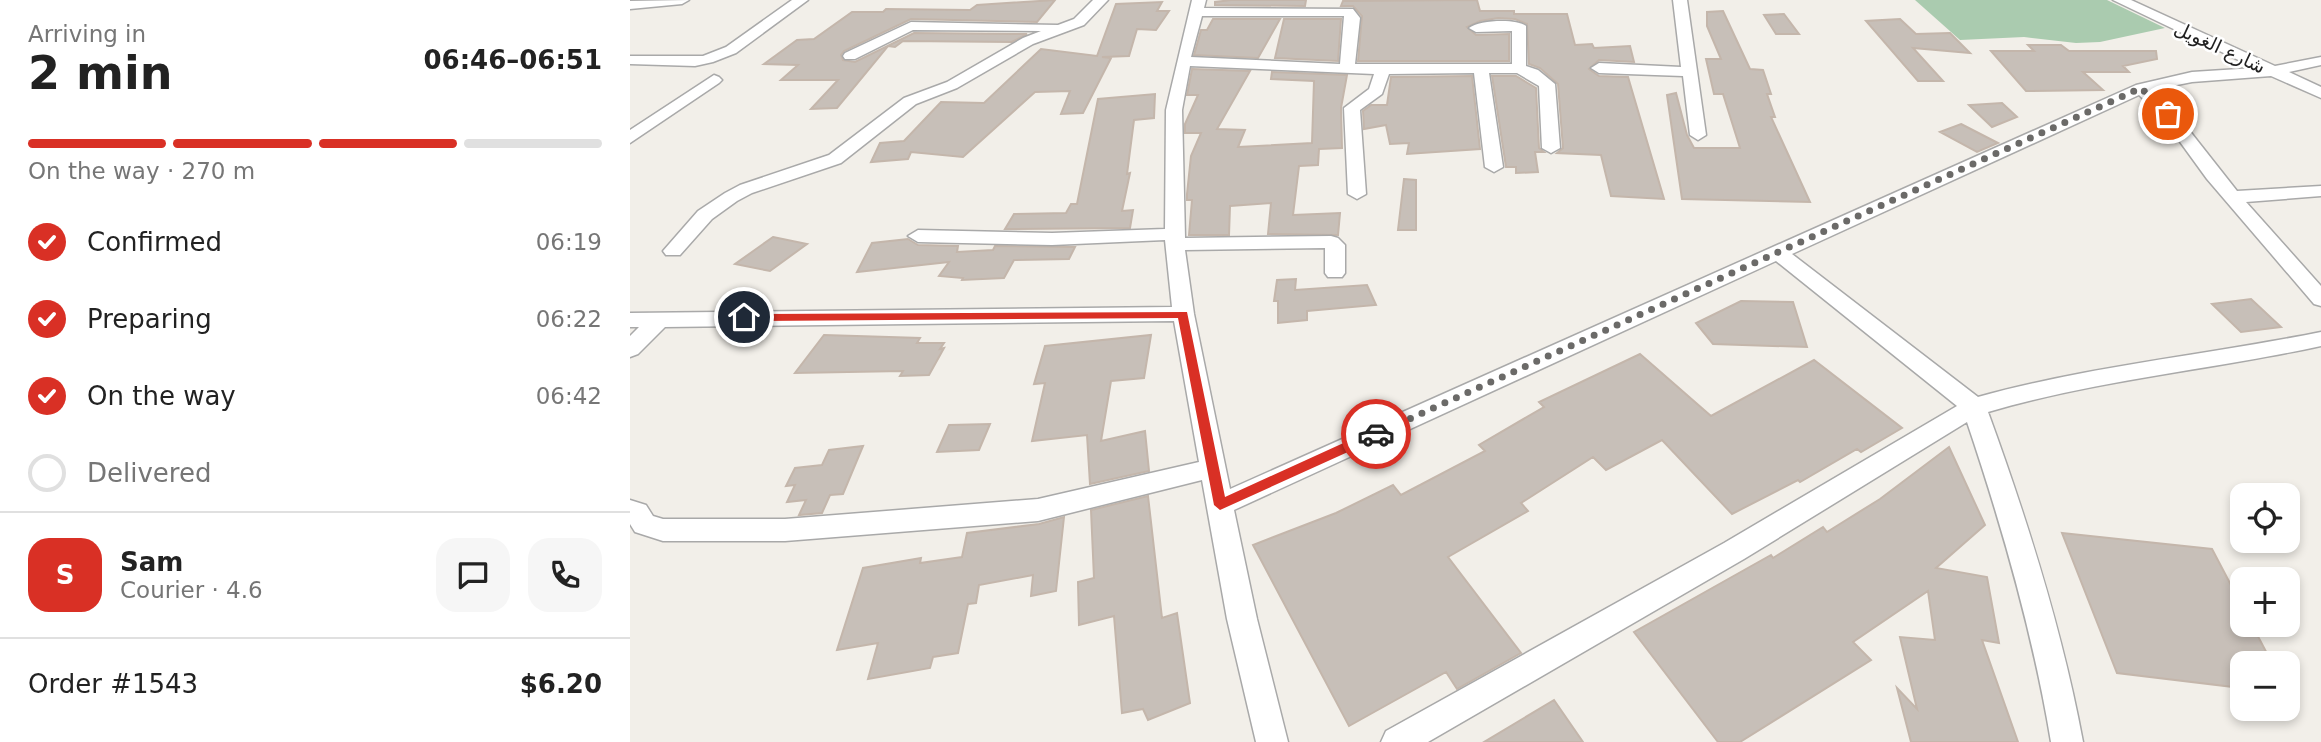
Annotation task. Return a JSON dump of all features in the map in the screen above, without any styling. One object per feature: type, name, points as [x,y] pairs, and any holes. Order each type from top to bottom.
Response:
[{"type":"street","points":[[630,5],[682,0]]},
{"type":"street","points":[[630,60],[695,62],[708,59],[731,50],[801,0]]},
{"type":"street","points":[[673,251],[705,215],[731,197],[835,159],[910,101],[952,85],[1028,41],[1079,22],[1101,0]]},
{"type":"street","points":[[1680,0],[1698,135]]},
{"type":"street","name":"شارع الغويل","points":[[2120,0],[2321,93]]},
{"type":"street","points":[[1272,742],[1242,619],[1183,314],[1175,239],[1174,110],[1183,61],[1198,6],[1348,12],[1353,18],[1348,69]]},
{"type":"street","points":[[850,56],[911,26],[1063,27]]},
{"type":"street","points":[[1476,28],[1519,26],[1519,68]]},
{"type":"street","points":[[1183,61],[1383,70],[1519,68],[1533,73],[1547,84],[1551,148]]},
{"type":"street","points":[[1220,505],[2141,88],[2192,77],[2274,71],[2321,61]]},
{"type":"street","points":[[1599,68],[1689,72]]},
{"type":"street","points":[[1481,69],[1494,167]]},
{"type":"street","points":[[1357,194],[1352,108],[1377,90],[1383,70]]},
{"type":"street","points":[[630,138],[714,80]]},
{"type":"street","points":[[2141,88],[2168,114],[2233,197],[2321,299]]},
{"type":"street","points":[[2233,197],[2321,191]]},
{"type":"street","points":[[918,236],[1331,242],[1335,245],[1335,273]]},
{"type":"street","points":[[1776,251],[1974,407],[2009,508],[2058,691],[2067,742]]},
{"type":"street","points":[[630,320],[1183,314]]},
{"type":"street","points":[[630,349],[661,318]]},
{"type":"street","points":[[1397,742],[1671,584],[1734,551],[1974,407],[2034,390],[2244,355],[2321,339]]},
{"type":"street","points":[[630,511],[636,513],[644,524],[663,530],[785,530],[1038,510],[1213,468]]},
{"type":"green space","points":[[1915,0],[2107,0],[2165,28],[2100,42],[2076,43],[2024,37],[1960,40]]},
{"type":"building","points":[[1055,0],[1037,22],[911,19],[844,51],[841,55],[843,60],[855,62],[914,33],[1027,34],[1012,42],[903,41],[895,47],[888,46],[837,108],[811,109],[838,80],[781,80],[798,65],[764,64],[797,40],[814,39],[852,12],[883,12],[886,9],[970,10],[977,5]]},
{"type":"building","points":[[1306,0],[1305,6],[1215,5],[1215,2]]},
{"type":"building","points":[[1477,0],[1480,11],[1567,14],[1575,45],[1592,44],[1594,48],[1630,46],[1634,62],[1599,60],[1589,69],[1599,76],[1628,77],[1664,199],[1611,196],[1601,155],[1557,153],[1563,148],[1558,84],[1540,68],[1529,64],[1527,24],[1515,19],[1498,18],[1480,21],[1467,27],[1476,35],[1509,34],[1509,61],[1358,61],[1362,16],[1353,6],[1341,6],[1343,1]]},
{"type":"building","points":[[1162,2],[1157,11],[1169,11],[1156,30],[1137,29],[1129,56],[1102,57],[1111,58],[1083,113],[1061,114],[1070,91],[1035,92],[963,157],[911,152],[908,159],[871,162],[880,143],[904,141],[941,102],[984,103],[1041,49],[1097,56],[1116,4]]},
{"type":"building","points":[[1723,11],[1750,69],[1763,70],[1775,117],[1771,117],[1810,202],[1682,199],[1667,95],[1676,93],[1687,135],[1694,148],[1740,148],[1723,94],[1714,94],[1706,59],[1721,59],[1707,26],[1707,12]]},
{"type":"building","points":[[1784,14],[1799,34],[1776,34],[1764,15]]},
{"type":"building","points":[[1213,19],[1280,19],[1258,58],[1194,55],[1201,30],[1207,30]]},
{"type":"building","points":[[1284,19],[1341,19],[1338,61],[1275,58]]},
{"type":"building","points":[[1900,19],[1916,34],[1950,33],[1970,53],[1913,48],[1943,81],[1918,81],[1866,21]]},
{"type":"building","points":[[2028,45],[2061,45],[2069,51],[2156,51],[2157,59],[2123,66],[2129,72],[2083,72],[2103,90],[2026,91],[1991,51],[2034,51]]},
{"type":"building","points":[[1192,69],[1250,71],[1217,129],[1245,130],[1238,147],[1312,143],[1314,81],[1271,79],[1272,72],[1347,75],[1341,108],[1342,148],[1319,149],[1318,165],[1299,166],[1293,215],[1340,213],[1338,235],[1268,234],[1271,203],[1230,206],[1229,235],[1189,235],[1192,200],[1187,200],[1187,194],[1191,156],[1201,133],[1185,133],[1185,124],[1198,95],[1187,95]]},
{"type":"building","points":[[1472,76],[1480,149],[1407,154],[1409,143],[1390,144],[1386,125],[1364,129],[1363,111],[1371,105],[1387,105],[1391,77]]},
{"type":"building","points":[[1492,76],[1516,76],[1536,88],[1539,148],[1544,152],[1535,152],[1538,172],[1516,173],[1516,167],[1506,167]]},
{"type":"building","points":[[1155,94],[1154,118],[1134,120],[1127,174],[1130,173],[1122,211],[1133,210],[1130,228],[1005,229],[1014,214],[1066,213],[1071,204],[1077,204],[1098,99]]},
{"type":"building","points":[[2002,103],[2017,117],[1992,127],[1969,105]]},
{"type":"building","points":[[1961,124],[1998,143],[1977,152],[1940,132]]},
{"type":"building","points":[[1404,179],[1416,180],[1416,230],[1398,230]]},
{"type":"building","points":[[773,237],[807,244],[770,271],[735,264]]},
{"type":"building","points":[[908,239],[918,245],[958,246],[957,252],[993,250],[995,246],[1075,247],[1069,259],[1014,260],[1004,278],[962,280],[963,278],[939,276],[949,262],[857,272],[872,243]]},
{"type":"building","points":[[1296,279],[1295,290],[1367,285],[1376,305],[1307,311],[1307,320],[1278,323],[1278,301],[1274,301],[1277,280]]},
{"type":"building","points":[[2251,299],[2281,327],[2241,332],[2212,304]]},
{"type":"building","points":[[1741,301],[1793,302],[1807,347],[1713,344],[1696,323]]},
{"type":"building","points":[[824,335],[920,338],[917,343],[944,343],[940,349],[944,348],[929,375],[900,376],[903,371],[795,373]]},
{"type":"building","points":[[1151,335],[1144,378],[1111,381],[1101,441],[1145,431],[1149,471],[1090,484],[1087,435],[1032,441],[1045,383],[1034,384],[1045,346]]},
{"type":"building","points":[[1640,354],[1711,416],[1814,360],[1902,428],[1861,452],[1857,449],[1800,482],[1798,480],[1732,514],[1662,440],[1606,470],[1593,457],[1521,503],[1528,511],[1448,557],[1521,653],[1457,689],[1446,672],[1349,726],[1253,545],[1336,513],[1393,485],[1401,495],[1485,451],[1479,445],[1544,407],[1539,402]]},
{"type":"building","points":[[990,424],[979,450],[937,452],[949,425]]},
{"type":"building","points":[[863,446],[843,494],[830,495],[822,513],[799,515],[806,500],[787,502],[795,485],[786,486],[795,468],[822,465],[829,450]]},
{"type":"building","points":[[1949,447],[1985,525],[1936,568],[1987,577],[1999,643],[1982,640],[2018,742],[1911,742],[1897,688],[1917,709],[1900,637],[1935,640],[1928,591],[1853,642],[1871,660],[1740,742],[1718,742],[1634,632],[1771,555],[1773,558],[1823,527],[1827,532],[1880,499]]},
{"type":"building","points":[[1148,496],[1162,618],[1177,613],[1190,703],[1148,720],[1143,709],[1122,713],[1114,616],[1079,625],[1078,582],[1094,578],[1091,510]]},
{"type":"building","points":[[1064,517],[1056,591],[1031,596],[1033,575],[979,585],[976,603],[968,604],[958,653],[933,657],[930,668],[868,679],[878,643],[837,650],[863,568],[921,558],[920,563],[962,557],[967,533],[1039,524]]},
{"type":"building","points":[[2062,533],[2212,549],[2230,583],[2230,637],[2258,637],[2266,651],[2230,651],[2230,687],[2117,673]]},
{"type":"building","points":[[1554,700],[1583,742],[1484,742]]},
{"type":"way so far","points":[[1376,434],[2141,88],[2168,114]]},
{"type":"route","points":[[744,317],[1183,314],[1220,505],[1376,434]]}]
